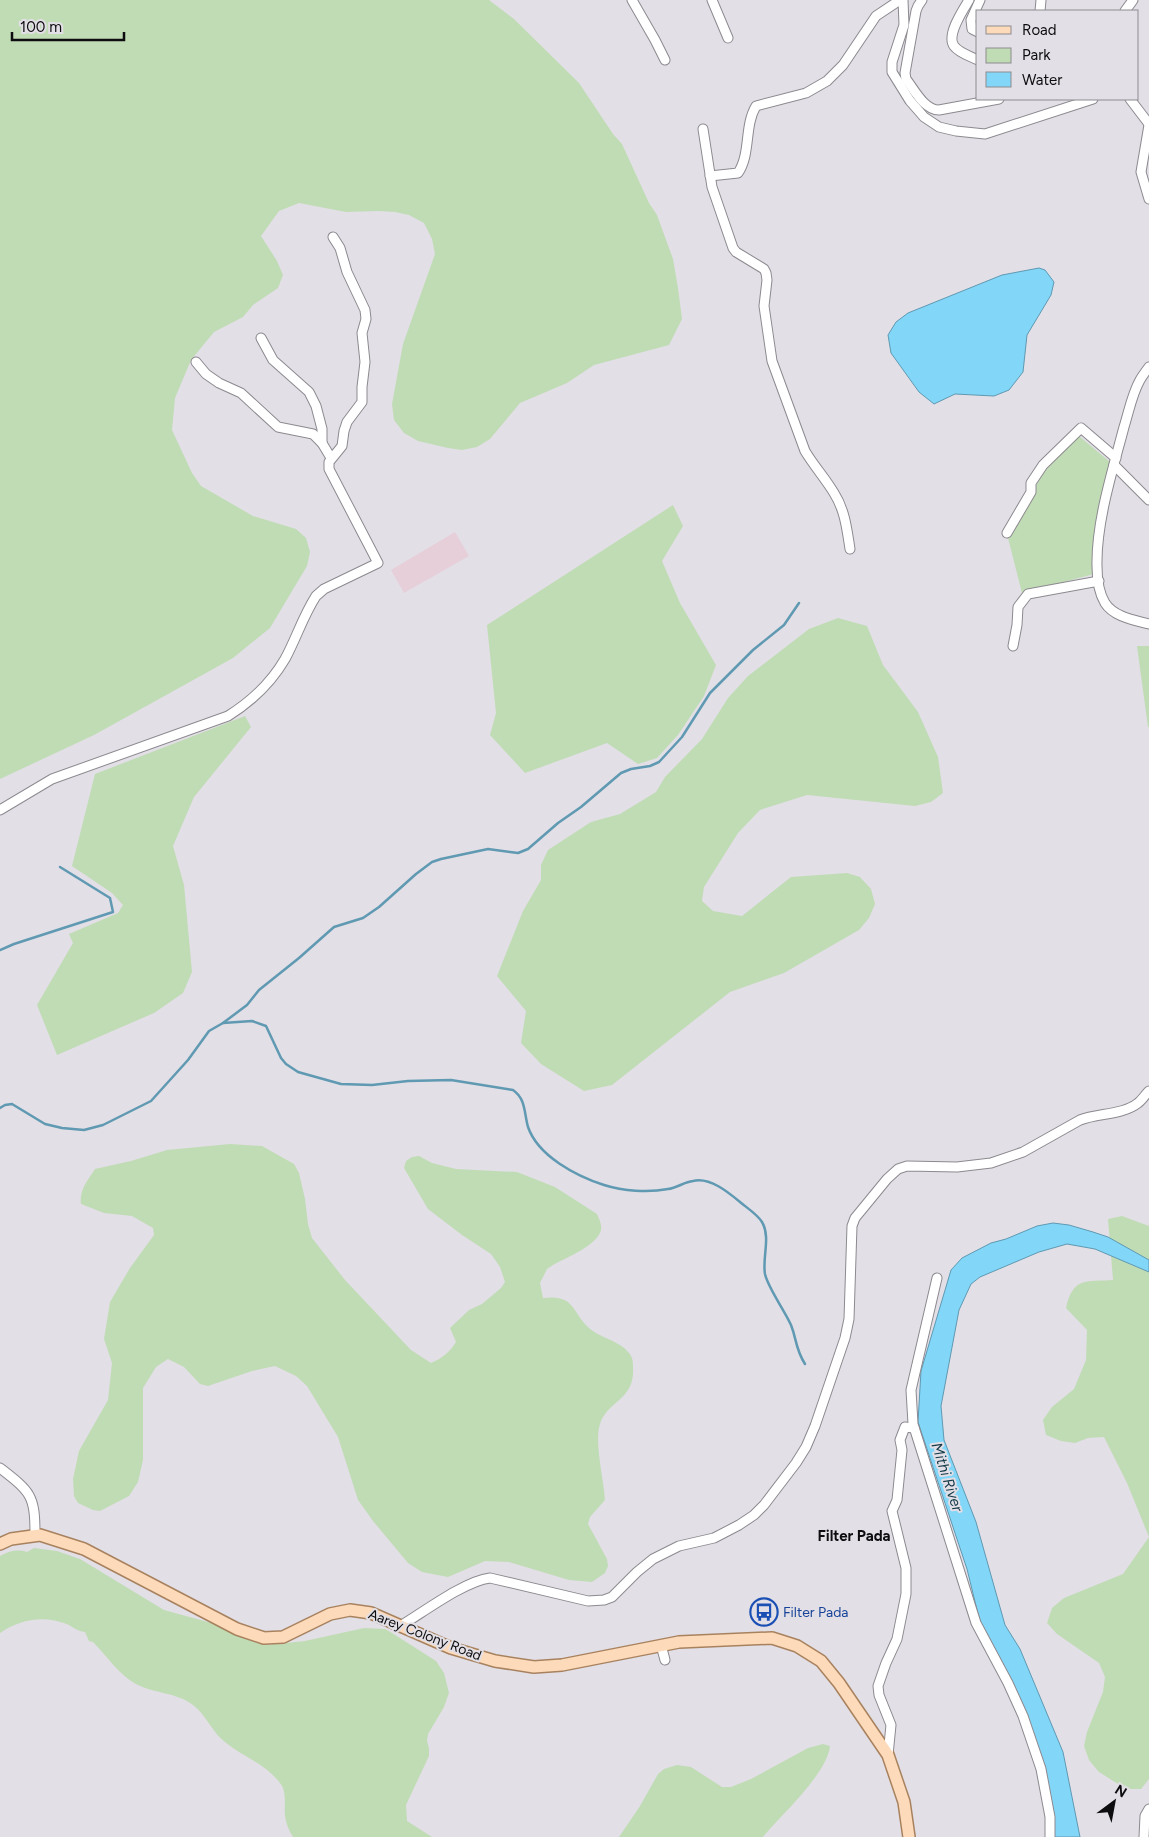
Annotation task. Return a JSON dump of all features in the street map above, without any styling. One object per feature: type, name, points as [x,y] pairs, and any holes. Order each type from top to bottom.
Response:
[{"type":"main road","name":"Aarey Colony Road","points":[[0,1544],[11,1539],[40,1535],[84,1549],[237,1629],[264,1638],[283,1637],[330,1614],[350,1610],[371,1613],[451,1648],[495,1661],[534,1667],[562,1665],[679,1642],[772,1638],[797,1646],[820,1661],[839,1683],[888,1755],[904,1802],[909,1837]]},
{"type":"street","points":[[632,0],[665,60]]},
{"type":"street","points":[[712,0],[728,38]]},
{"type":"street","points":[[710,176],[738,173],[743,166],[750,115],[756,106],[806,93],[828,81],[844,65],[876,16],[901,0],[904,25],[892,62],[892,72],[910,101],[924,117],[939,127],[985,134],[1090,100]]},
{"type":"street","points":[[922,0],[916,11],[905,74],[906,79],[927,106],[933,110],[993,100]]},
{"type":"street","points":[[969,0],[952,32],[951,40],[954,47],[976,59]]},
{"type":"street","points":[[976,31],[972,29],[971,20],[980,0]]},
{"type":"street","points":[[1131,100],[1149,125],[1141,172],[1149,199]]},
{"type":"street","points":[[703,129],[712,187],[733,248],[766,273],[764,306],[772,361],[805,451],[836,494],[842,509],[850,550]]},
{"type":"street","points":[[0,810],[52,779],[228,716],[246,705],[262,690],[285,658],[316,596],[324,589],[378,563],[329,469],[331,458],[342,446],[344,431],[348,422],[362,402],[365,362],[362,333],[366,319],[365,310],[348,272],[340,248],[333,237]]},
{"type":"street","points":[[261,338],[273,360],[309,392],[316,406],[322,429],[322,443]]},
{"type":"street","points":[[196,362],[206,374],[241,393],[278,427],[313,434],[322,443],[331,458]]},
{"type":"street","points":[[1149,367],[1140,380],[1133,396],[1115,462],[1099,541],[1097,565],[1098,581],[1105,602],[1114,612],[1149,624]]},
{"type":"street","points":[[1007,533],[1031,492],[1031,483],[1043,465],[1081,428],[1149,500]]},
{"type":"street","points":[[1012,646],[1017,625],[1018,607],[1028,594],[1098,581]]},
{"type":"street","points":[[402,1625],[481,1579],[490,1578],[588,1601],[604,1600],[612,1597],[653,1559],[679,1546],[714,1538],[754,1515],[796,1463],[806,1447],[840,1354],[849,1319],[852,1226],[855,1218],[887,1179],[898,1169],[907,1166],[957,1167],[991,1163],[1023,1152],[1089,1116],[1126,1109],[1137,1104],[1149,1091]]},
{"type":"street","points":[[937,1278],[911,1390],[914,1428],[976,1623],[1023,1716],[1041,1769],[1050,1818],[1050,1837]]},
{"type":"street","points":[[888,1755],[890,1725],[879,1695],[878,1686],[897,1639],[906,1594],[906,1568],[892,1511],[897,1500],[902,1450],[900,1440],[905,1427],[914,1428]]},
{"type":"street","points":[[0,1468],[23,1485],[31,1498],[35,1514],[35,1536]]},
{"type":"street","points":[[661,1645],[665,1660]]},
{"type":"street","points":[[1144,1837],[1145,1816],[1149,1809]]},
{"type":"shaded area","points":[[455,532],[469,556],[404,593],[391,570]]},
{"type":"green space","points":[[0,0],[489,0],[514,19],[579,83],[613,134],[622,144],[649,203],[657,215],[673,259],[682,319],[669,345],[594,365],[567,383],[520,403],[490,439],[477,447],[462,450],[418,441],[404,433],[394,420],[392,404],[403,344],[435,254],[432,239],[424,223],[409,215],[395,212],[346,212],[299,203],[279,211],[261,236],[277,261],[283,275],[278,288],[253,305],[243,317],[214,332],[191,360],[175,398],[172,430],[192,473],[201,486],[253,516],[296,529],[306,538],[310,552],[307,566],[270,628],[233,658],[94,735],[0,779]]},
{"type":"green space","points":[[1079,436],[1110,462],[1094,529],[1094,574],[1022,593],[1008,538],[1043,473]]},
{"type":"green space","points":[[673,505],[683,526],[662,561],[680,603],[716,665],[704,696],[678,735],[657,758],[638,764],[607,743],[525,773],[490,735],[496,713],[487,625]]},
{"type":"green space","points":[[838,618],[867,626],[883,665],[918,712],[938,757],[943,793],[931,802],[915,806],[807,795],[760,810],[738,833],[704,887],[702,901],[713,911],[742,916],[791,877],[847,873],[860,877],[871,889],[875,904],[869,918],[859,930],[784,973],[730,992],[612,1085],[584,1091],[541,1064],[521,1043],[526,1011],[497,976],[523,911],[541,880],[541,865],[548,850],[591,822],[620,814],[656,792],[665,777],[702,739],[728,698],[748,676],[809,629]]},
{"type":"green space","points":[[1137,646],[1149,646],[1149,727],[1148,727]]},
{"type":"green space","points":[[245,716],[251,727],[194,797],[173,846],[184,885],[192,972],[183,993],[154,1013],[57,1055],[37,1005],[73,943],[69,934],[118,913],[123,905],[112,893],[72,866],[95,774]]},
{"type":"green space","points":[[230,1144],[262,1146],[294,1164],[299,1173],[312,1238],[345,1280],[411,1350],[431,1363],[445,1355],[456,1342],[450,1328],[469,1310],[482,1304],[501,1288],[505,1282],[500,1267],[491,1254],[428,1209],[404,1168],[406,1161],[412,1157],[419,1156],[432,1163],[456,1169],[517,1172],[555,1187],[597,1214],[601,1230],[594,1241],[547,1269],[540,1283],[543,1298],[561,1298],[566,1301],[588,1327],[625,1349],[632,1360],[633,1368],[630,1387],[604,1416],[598,1431],[605,1500],[590,1517],[588,1524],[607,1559],[608,1566],[605,1573],[592,1582],[569,1580],[509,1562],[485,1561],[448,1577],[422,1572],[408,1563],[358,1500],[338,1437],[307,1386],[296,1376],[275,1366],[252,1371],[208,1386],[200,1384],[184,1367],[168,1359],[156,1367],[143,1388],[143,1460],[138,1482],[129,1496],[100,1511],[78,1503],[74,1496],[73,1479],[79,1451],[108,1400],[112,1363],[104,1339],[110,1302],[130,1268],[154,1235],[153,1228],[132,1216],[104,1213],[81,1204],[81,1194],[95,1169],[167,1150]]},
{"type":"green space","points":[[1122,1216],[1149,1226],[1149,1537],[1127,1483],[1104,1437],[1088,1438],[1075,1443],[1061,1441],[1046,1435],[1043,1420],[1052,1407],[1074,1389],[1086,1360],[1087,1330],[1066,1308],[1069,1298],[1073,1290],[1082,1283],[1113,1280],[1108,1219]]},
{"type":"green space","points":[[1149,1537],[1149,1779],[1141,1789],[1126,1789],[1099,1772],[1089,1760],[1084,1746],[1087,1732],[1103,1692],[1105,1677],[1099,1663],[1057,1634],[1047,1623],[1052,1608],[1064,1598],[1123,1574]]},
{"type":"green space","points":[[34,1548],[57,1551],[80,1559],[164,1610],[215,1624],[266,1645],[305,1641],[364,1628],[385,1629],[436,1661],[444,1673],[449,1693],[444,1707],[428,1734],[429,1756],[406,1805],[407,1821],[432,1837],[293,1837],[286,1821],[284,1794],[280,1783],[268,1771],[220,1738],[193,1705],[180,1698],[136,1684],[119,1670],[93,1642],[89,1641],[85,1632],[67,1624],[47,1619],[30,1620],[0,1633],[0,1556],[13,1551],[27,1552]]},
{"type":"green space","points":[[823,1744],[830,1746],[821,1769],[802,1794],[763,1837],[619,1837],[640,1806],[658,1774],[664,1769],[677,1765],[691,1767],[722,1787],[731,1787],[751,1779],[808,1748]]},
{"type":"water","points":[[1039,268],[1045,270],[1054,282],[1051,295],[1027,335],[1023,372],[1009,390],[994,396],[955,394],[934,404],[919,392],[891,353],[888,335],[896,322],[908,313],[1002,275]]},
{"type":"water","name":"Mithi River","points":[[1053,1223],[1069,1225],[1108,1237],[1149,1260],[1149,1272],[1095,1249],[1067,1244],[1039,1252],[980,1277],[971,1284],[959,1310],[941,1406],[944,1440],[976,1522],[1005,1625],[1020,1649],[1063,1752],[1080,1837],[1052,1837],[1045,1766],[980,1622],[967,1569],[918,1422],[921,1371],[951,1270],[962,1258],[991,1243],[1037,1226]]},
{"type":"waterway","points":[[223,1023],[247,1005],[259,990],[334,927],[363,918],[379,907],[432,862],[488,849],[518,853],[528,849],[621,773],[659,762],[682,737],[710,693],[753,650],[784,625],[799,603]]},
{"type":"waterway","points":[[0,950],[113,912],[110,898],[60,867]]},
{"type":"waterway","points":[[0,1108],[12,1104],[45,1124],[62,1128],[84,1130],[103,1125],[151,1101],[188,1060],[209,1031],[223,1023],[252,1021],[266,1026],[281,1058],[286,1064],[298,1072],[341,1084],[372,1085],[408,1081],[451,1080],[513,1090],[522,1102],[528,1127],[540,1147],[559,1164],[570,1170],[611,1187],[636,1191],[660,1190],[699,1180],[706,1181],[724,1190],[755,1214],[765,1228],[765,1274],[773,1293],[791,1325],[799,1353],[805,1364]]},
{"type":"place","name":"Filter Pada","points":[[764,1612]]},
{"type":"district","name":"Filter Pada","points":[[854,1536]]}]
